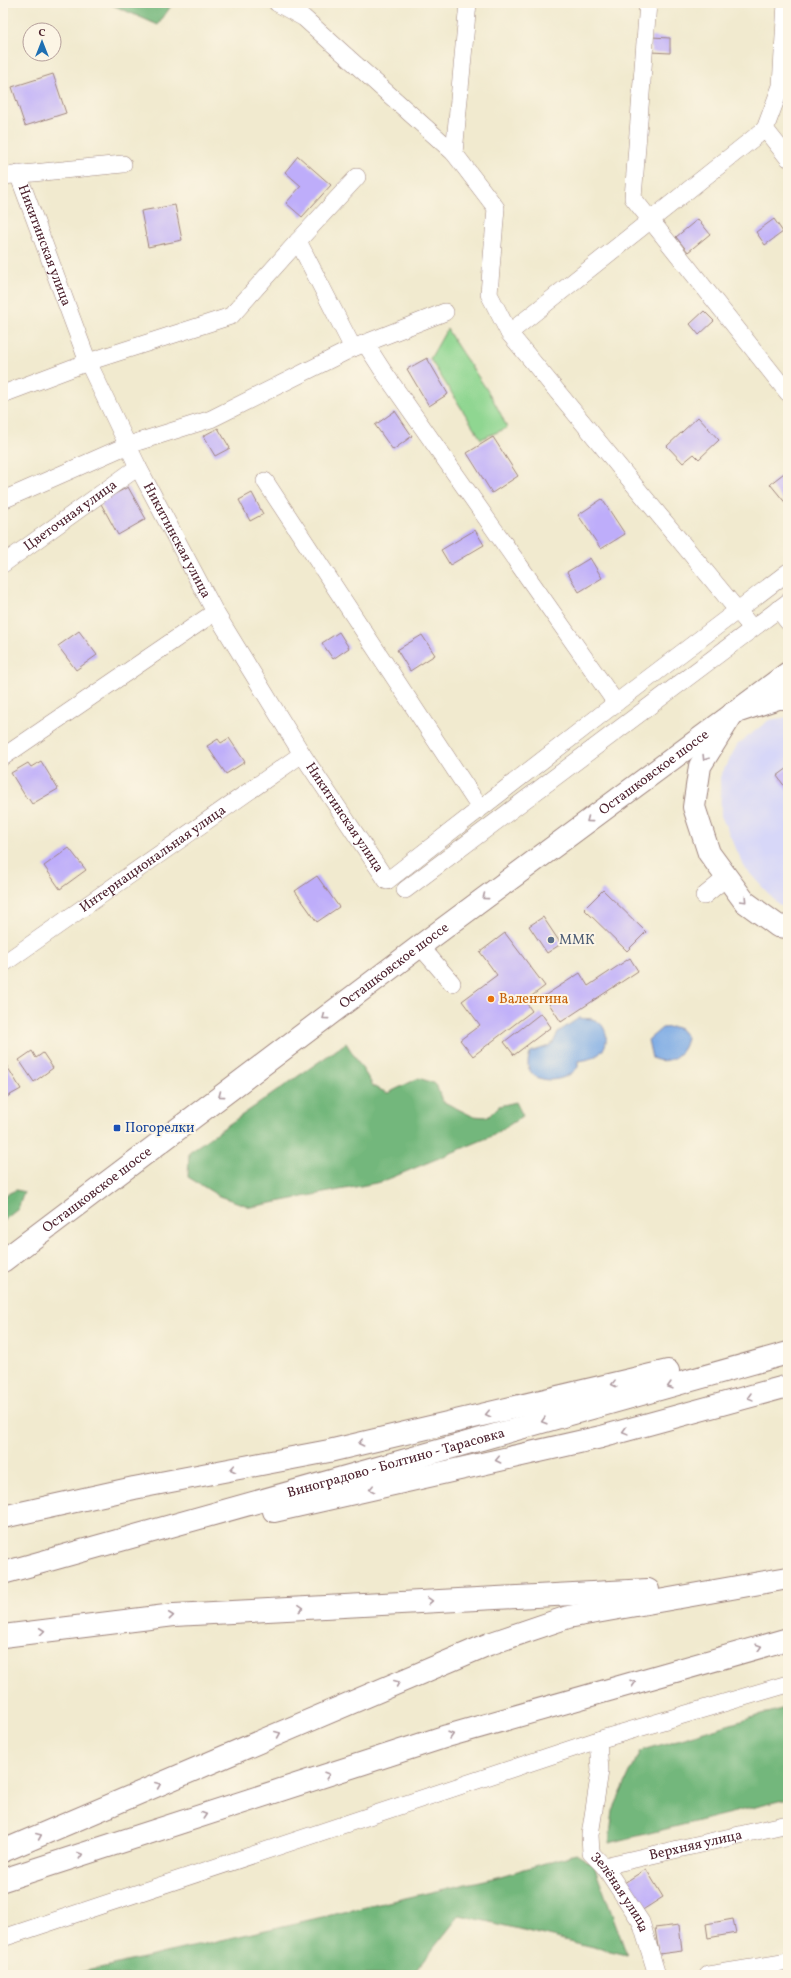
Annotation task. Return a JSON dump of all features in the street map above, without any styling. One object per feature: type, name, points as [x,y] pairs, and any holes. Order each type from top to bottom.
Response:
[{"type":"main road","name":"Осташковское шоссе","points":[[3,1261],[420,946],[788,673]]},
{"type":"main road","points":[[785,928],[745,902],[709,853],[694,807],[700,766],[733,713],[778,698],[788,698]]},
{"type":"main road","points":[[3,1517],[134,1488],[329,1451],[788,1342]]},
{"type":"main road","name":"Виноградово - Болтино - Тарасовка","points":[[5,1572],[788,1352]]},
{"type":"main road","points":[[5,1572],[601,1437],[788,1386]]},
{"type":"main road","points":[[3,1636],[174,1615],[687,1588],[788,1577]]},
{"type":"main road","points":[[3,1851],[489,1644],[568,1617],[638,1603],[788,1577]]},
{"type":"main road","points":[[3,1880],[447,1736],[788,1639]]},
{"type":"street","points":[[277,3],[304,10],[454,153],[496,208],[489,294],[509,333],[752,628]]},
{"type":"street","points":[[454,153],[468,3]]},
{"type":"street","points":[[648,3],[633,198],[649,221],[788,393]]},
{"type":"street","points":[[509,333],[765,129],[781,86],[786,3]]},
{"type":"street","points":[[765,129],[788,158]]},
{"type":"street","points":[[11,175],[123,164]]},
{"type":"street","name":"Никитинская улица","points":[[11,175],[88,362],[138,467],[215,612],[302,754],[387,881],[480,808]]},
{"type":"street","points":[[3,394],[88,362],[231,316],[357,177]]},
{"type":"street","points":[[298,241],[359,346],[383,371],[616,703]]},
{"type":"street","points":[[3,500],[128,446],[210,419],[359,346],[445,312]]},
{"type":"street","name":"Цветочная улица","points":[[3,564],[138,467]]},
{"type":"street","points":[[265,481],[480,808],[788,572]]},
{"type":"street","points":[[405,890],[752,628],[785,611]]},
{"type":"street","points":[[3,757],[215,612]]},
{"type":"street","name":"Интернациональная улица","points":[[3,964],[302,754]]},
{"type":"street","points":[[704,896],[727,877]]},
{"type":"street","points":[[420,946],[452,983]]},
{"type":"street","points":[[3,1938],[598,1740],[788,1684]]},
{"type":"street","name":"Зелёная улица","points":[[598,1740],[600,1771],[590,1835],[591,1852],[604,1866],[641,1922],[656,1975]]},
{"type":"street","name":"Верхняя улица","points":[[604,1866],[788,1824]]},
{"type":"street","points":[[708,1975],[788,1962]]},
{"type":"shaded area","points":[[788,717],[788,907],[778,904],[745,868],[721,816],[720,777],[737,745],[769,720]]},
{"type":"green space","points":[[108,3],[173,3],[158,25]]},
{"type":"green space","points":[[447,329],[454,342],[487,390],[507,428],[481,439],[430,359]]},
{"type":"green space","points":[[346,1043],[374,1087],[388,1093],[419,1078],[436,1084],[442,1101],[472,1116],[488,1117],[499,1106],[516,1102],[523,1116],[492,1136],[381,1182],[251,1207],[219,1196],[188,1177],[189,1152]]},
{"type":"green space","points":[[16,1190],[24,1192],[18,1209],[3,1221],[3,1196]]},
{"type":"green space","points":[[788,1707],[788,1799],[609,1843],[613,1810],[640,1751]]},
{"type":"green space","points":[[576,1854],[594,1865],[627,1955],[460,1915],[412,1975],[69,1975],[497,1877]]},
{"type":"water","points":[[579,1018],[592,1019],[602,1025],[606,1034],[603,1050],[594,1057],[578,1061],[578,1067],[570,1074],[561,1078],[552,1080],[542,1079],[535,1076],[530,1070],[528,1062],[531,1052],[549,1046],[553,1043],[558,1032]]},
{"type":"water","points":[[674,1027],[680,1029],[687,1037],[683,1049],[679,1054],[670,1060],[664,1061],[652,1058],[648,1040],[662,1028]]},
{"type":"building","points":[[651,37],[670,38],[670,53],[651,52]]},
{"type":"building","points":[[53,74],[66,113],[25,126],[12,87]]},
{"type":"building","points":[[298,156],[331,185],[302,217],[286,203],[301,186],[285,172]]},
{"type":"building","points":[[175,205],[182,240],[148,247],[141,211]]},
{"type":"building","points":[[698,219],[710,234],[688,252],[676,237]]},
{"type":"building","points":[[774,219],[783,232],[765,245],[756,232]]},
{"type":"building","points":[[704,311],[714,321],[699,335],[690,324]]},
{"type":"building","points":[[427,358],[448,394],[429,406],[407,369]]},
{"type":"building","points":[[395,411],[412,436],[393,450],[375,425]]},
{"type":"building","points":[[698,417],[719,440],[699,459],[694,454],[683,463],[667,446]]},
{"type":"building","points":[[218,428],[230,448],[215,456],[203,436]]},
{"type":"building","points":[[493,437],[518,476],[492,493],[467,453]]},
{"type":"building","points":[[788,470],[788,506],[770,484]]},
{"type":"building","points":[[128,487],[146,519],[118,535],[100,502]]},
{"type":"building","points":[[252,493],[263,514],[250,521],[239,500]]},
{"type":"building","points":[[602,499],[625,534],[601,549],[578,515]]},
{"type":"building","points":[[475,530],[484,545],[450,565],[441,550]]},
{"type":"building","points":[[590,558],[602,578],[579,592],[567,572]]},
{"type":"building","points":[[79,631],[97,655],[76,670],[58,646]]},
{"type":"building","points":[[339,632],[349,648],[333,659],[322,643]]},
{"type":"building","points":[[422,635],[435,655],[410,671],[397,650]]},
{"type":"building","points":[[229,738],[245,762],[226,774],[207,746],[218,739],[221,743]]},
{"type":"building","points":[[41,761],[58,789],[32,804],[28,798],[27,799],[11,773],[28,763],[31,767]]},
{"type":"building","points":[[788,768],[788,791],[777,776]]},
{"type":"building","points":[[69,848],[86,870],[60,889],[44,866]]},
{"type":"building","points":[[317,876],[339,907],[317,922],[295,891]]},
{"type":"building","points":[[603,890],[646,932],[627,951],[584,909]]},
{"type":"building","points":[[543,917],[561,944],[547,953],[529,926]]},
{"type":"building","points":[[505,933],[545,986],[525,1001],[532,1011],[473,1056],[460,1040],[480,1025],[462,1001],[497,975],[480,952]]},
{"type":"building","points":[[630,958],[638,971],[561,1022],[544,996],[580,973],[588,986]]},
{"type":"building","points":[[541,1013],[551,1027],[514,1055],[504,1042]]},
{"type":"building","points":[[32,1051],[36,1058],[43,1053],[53,1068],[34,1082],[19,1060]]},
{"type":"building","points":[[5,1063],[21,1089],[3,1099],[3,1064]]},
{"type":"building","points":[[646,1869],[663,1897],[641,1911],[624,1883]]},
{"type":"building","points":[[733,1919],[736,1933],[708,1938],[706,1924]]},
{"type":"building","points":[[679,1925],[682,1951],[659,1954],[655,1928]]},
{"type":"place","name":"ММК","points":[[551,940]]},
{"type":"place","name":"Валентина","points":[[491,999]]},
{"type":"place","name":"Погорелки","points":[[117,1128]]}]
